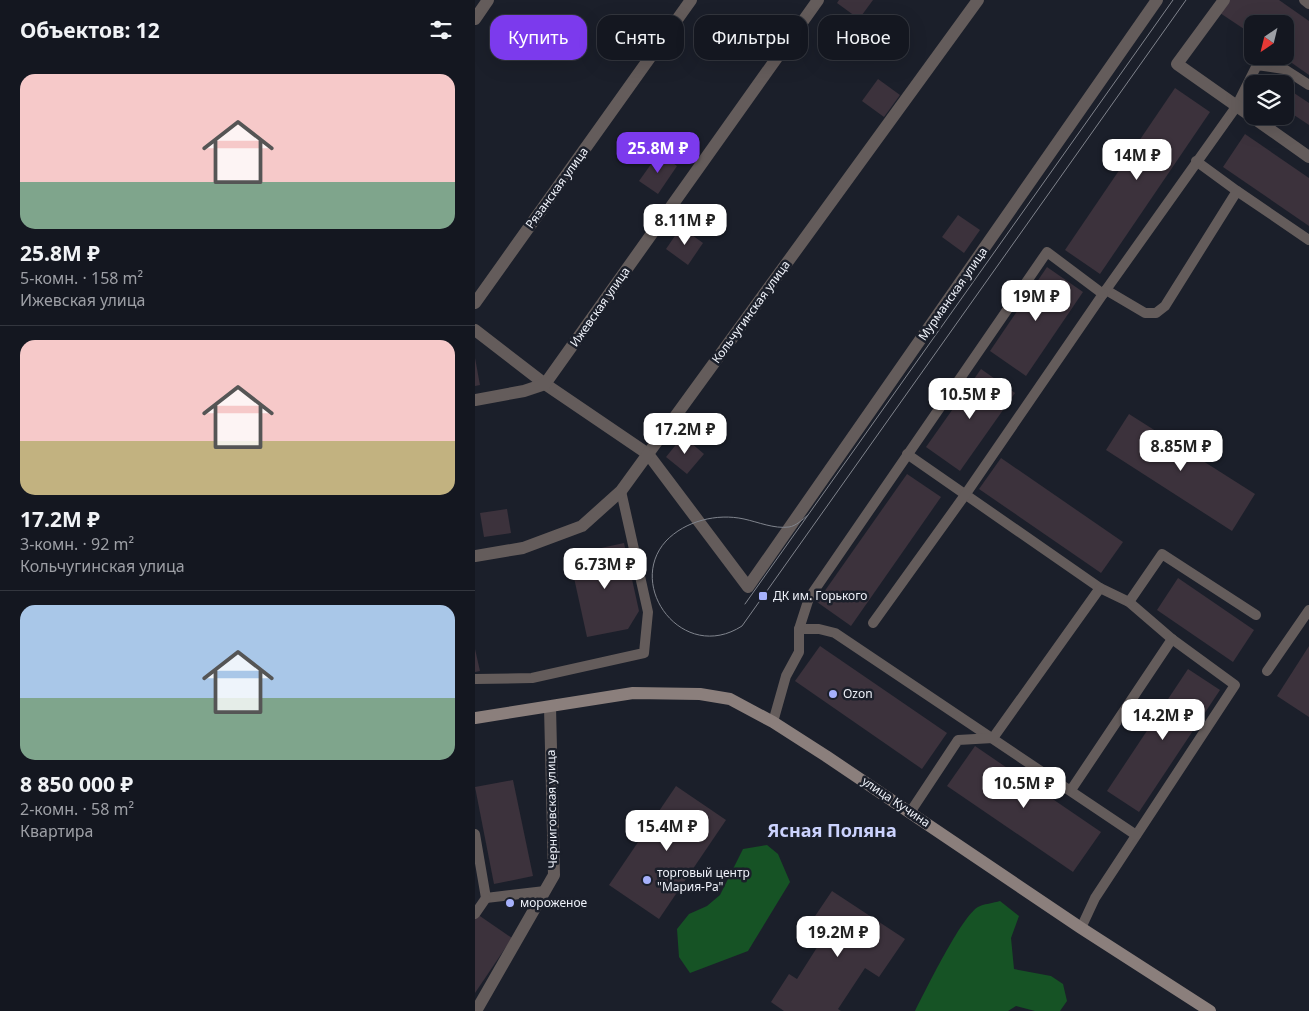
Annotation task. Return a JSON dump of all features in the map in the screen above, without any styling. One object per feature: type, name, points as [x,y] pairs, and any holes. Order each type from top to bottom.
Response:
[{"type":"main road","name":"улица Кучина","points":[[550,706],[633,693],[700,694],[730,699],[773,722],[911,811],[1081,928],[1210,1011]]},
{"type":"main road","points":[[475,718],[550,706]]},
{"type":"street","points":[[475,19],[489,0]]},
{"type":"street","name":"Рязанская улица","points":[[475,302],[691,0]]},
{"type":"street","name":"Ижевская улица","points":[[545,384],[817,0]]},
{"type":"street","name":"Кольчугинская улица","points":[[475,556],[523,548],[582,526],[621,491],[979,0]]},
{"type":"street","name":"Мурманская улица","points":[[648,454],[747,587],[1157,0]]},
{"type":"street","points":[[1224,0],[1177,64],[1309,157]]},
{"type":"street","points":[[475,330],[545,384],[648,454]]},
{"type":"street","points":[[475,400],[524,391],[545,384]]},
{"type":"street","name":"Черниговская улица","points":[[477,1011],[554,875],[550,706]]},
{"type":"lane","points":[[1304,0],[1309,4]]},
{"type":"lane","points":[[873,623],[965,495],[1196,161],[1236,107],[1257,65],[1284,69],[1309,85]]},
{"type":"lane","points":[[1196,161],[1309,240]]},
{"type":"lane","points":[[773,722],[786,676],[799,652],[799,629],[809,598],[1047,252],[1104,292],[1145,312],[1156,313],[1165,306],[1237,191]]},
{"type":"lane","points":[[907,454],[1100,588],[1129,602],[1172,639],[1235,685],[1095,898],[1081,928]]},
{"type":"lane","points":[[475,679],[533,678],[644,653],[648,612],[621,491]]},
{"type":"lane","points":[[1129,602],[1162,554],[1256,616]]},
{"type":"lane","points":[[993,738],[1100,588]]},
{"type":"lane","points":[[1267,671],[1309,610]]},
{"type":"lane","points":[[799,629],[819,629],[835,633],[1136,835]]},
{"type":"lane","points":[[1071,790],[1172,639]]},
{"type":"lane","points":[[911,811],[958,740],[993,738]]},
{"type":"lane","points":[[475,834],[487,898]]},
{"type":"lane","points":[[475,914],[487,898],[545,891]]},
{"type":"green space","points":[[767,845],[778,854],[790,882],[748,951],[690,973],[679,957],[677,929],[689,914],[707,906],[720,895],[743,849]]},
{"type":"green space","points":[[1000,901],[1019,916],[1011,938],[1014,969],[1051,976],[1063,984],[1067,1001],[1060,1011],[1035,1011],[1016,1006],[1008,1011],[915,1011],[953,939],[971,913],[980,906]]},
{"type":"building","points":[[839,0],[873,0],[862,15],[854,15],[837,3]]},
{"type":"building","points":[[1229,0],[1279,0],[1309,21],[1309,75],[1294,64],[1294,15],[1244,15],[1244,29],[1220,13]]},
{"type":"building","points":[[878,79],[900,95],[884,117],[862,101]]},
{"type":"building","points":[[1175,88],[1210,112],[1100,274],[1065,250]]},
{"type":"building","points":[[1294,93],[1309,103],[1309,125],[1294,115]]},
{"type":"building","points":[[1245,134],[1309,178],[1309,226],[1223,167]]},
{"type":"building","points":[[659,153],[677,166],[658,194],[639,181]]},
{"type":"building","points":[[958,215],[980,230],[964,253],[942,237]]},
{"type":"building","points":[[681,227],[703,243],[688,265],[666,249]]},
{"type":"building","points":[[1047,267],[1083,292],[1026,376],[990,351]]},
{"type":"building","points":[[475,358],[480,385],[475,386]]},
{"type":"building","points":[[981,369],[1015,393],[960,471],[926,447]]},
{"type":"building","points":[[1129,414],[1255,494],[1232,531],[1106,450]]},
{"type":"building","points":[[683,436],[704,454],[687,474],[666,457]]},
{"type":"building","points":[[1001,458],[1123,542],[1101,573],[979,489]]},
{"type":"building","points":[[907,474],[941,497],[851,626],[817,602]]},
{"type":"building","points":[[507,509],[511,533],[484,537],[480,513]]},
{"type":"building","points":[[624,543],[639,611],[628,629],[587,637],[569,555]]},
{"type":"building","points":[[1178,578],[1254,630],[1233,662],[1157,610]]},
{"type":"building","points":[[820,646],[947,733],[922,769],[795,681]]},
{"type":"building","points":[[1309,646],[1309,717],[1277,696]]},
{"type":"building","points":[[475,649],[480,671],[475,672]]},
{"type":"building","points":[[1188,669],[1220,690],[1139,812],[1107,791]]},
{"type":"building","points":[[975,746],[1101,832],[1073,872],[947,786]]},
{"type":"building","points":[[513,780],[533,876],[494,884],[475,787]]},
{"type":"building","points":[[676,786],[726,820],[659,919],[609,885]]},
{"type":"building","points":[[832,891],[905,939],[879,977],[865,968],[838,1009],[841,1011],[784,1011],[771,1002],[789,974],[797,979],[823,938],[807,928]]},
{"type":"building","points":[[477,914],[512,938],[475,993],[475,916]]},
{"type":"tram line","points":[[745,604],[1173,0]]},
{"type":"tram line","points":[[808,515],[789,527],[772,526],[734,517],[723,517],[702,520],[682,528],[666,541],[655,559],[652,579],[656,598],[667,615],[681,628],[699,635],[720,635],[742,626],[1186,0]]},
{"type":"place","name":"ДК им. Горького","points":[[763,596]]},
{"type":"place","name":"Ozon","points":[[833,694]]},
{"type":"place","name":"торговый центр \"Мария-Ра\"","points":[[647,880]]},
{"type":"place","name":"мороженое","points":[[510,903]]},
{"type":"district","name":"Ясная Поляна","points":[[832,831]]}]
